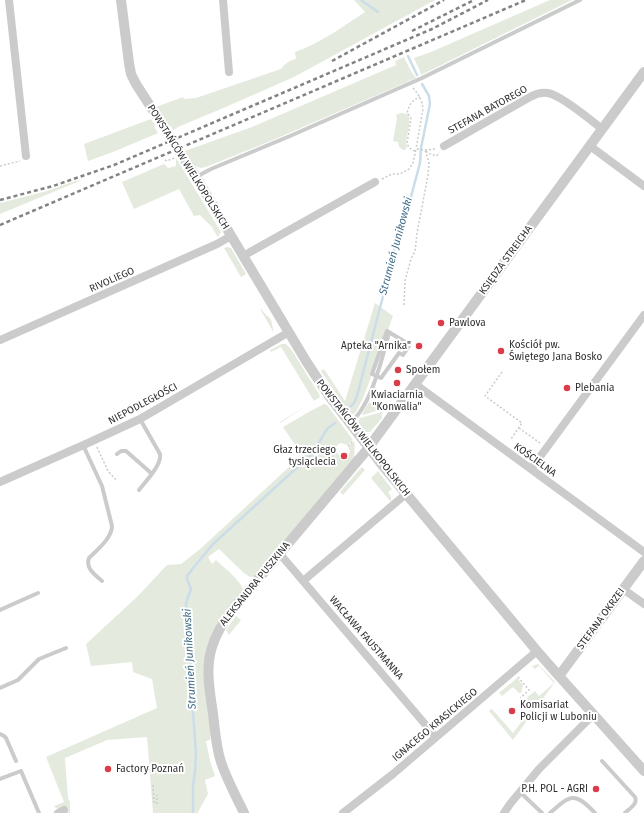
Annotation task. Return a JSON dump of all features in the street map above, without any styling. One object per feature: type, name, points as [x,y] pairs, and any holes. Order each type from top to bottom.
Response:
[{"type":"street","points":[[9,0],[26,156]]},
{"type":"street","name":"POWSTAŃCÓW WIELKOPOLSKICH","points":[[121,0],[129,63],[133,79],[142,96],[196,177],[319,382],[368,448],[537,651],[644,771]]},
{"type":"street","points":[[223,0],[229,72]]},
{"type":"street","name":"KSIĘDZA STREICHA","points":[[368,448],[644,72]]},
{"type":"street","name":"STEFANA BATOREGO","points":[[444,146],[530,97],[547,92],[560,98],[602,129]]},
{"type":"street","points":[[590,146],[644,186]]},
{"type":"street","points":[[244,256],[375,182]]},
{"type":"street","name":"RIVOLIEGO","points":[[0,340],[215,245],[232,236]]},
{"type":"street","points":[[531,469],[644,315]]},
{"type":"street","name":"NIEPODLEGŁOŚCI","points":[[0,482],[83,446],[140,419],[289,332]]},
{"type":"street","name":"KOŚCIELNA","points":[[415,384],[644,552]]},
{"type":"street","name":"ALEKSANDRA PUSZKINA","points":[[244,813],[228,780],[219,755],[216,741],[208,672],[212,646],[224,621],[368,448]]},
{"type":"street","points":[[303,581],[406,494]]},
{"type":"street","name":"WACŁAWA FAUSTMANNA","points":[[280,554],[436,737]]},
{"type":"street","name":"STEFANA OKRZEI","points":[[559,676],[644,561]]},
{"type":"street","points":[[623,589],[644,604]]},
{"type":"street","name":"IGNACEGO KRASICKIEGO","points":[[343,813],[393,774],[537,651]]},
{"type":"street","points":[[504,813],[520,791],[548,760],[593,715]]},
{"type":"lane","points":[[196,177],[211,169],[410,83],[580,0]]},
{"type":"lane","points":[[349,423],[356,418],[367,400],[390,333],[407,343],[406,344],[409,346],[403,355],[399,353],[381,378],[376,376]]},
{"type":"lane","points":[[139,490],[160,461],[160,454],[140,419]]},
{"type":"lane","points":[[83,446],[102,486],[112,526],[109,537],[89,558],[88,561],[91,570],[102,581]]},
{"type":"lane","points":[[117,454],[121,451],[126,451],[151,473]]},
{"type":"lane","points":[[0,610],[38,593]]},
{"type":"lane","points":[[0,688],[18,680],[39,659],[66,648]]},
{"type":"lane","points":[[0,734],[6,738],[16,761]]},
{"type":"lane","points":[[602,761],[636,799],[635,804],[626,813]]},
{"type":"lane","points":[[0,779],[22,770],[39,813]]},
{"type":"lane","points":[[520,791],[542,813]]},
{"type":"lane","points":[[550,813],[563,801],[574,798],[585,803],[595,813]]},
{"type":"path","points":[[375,182],[387,178],[392,174],[400,174],[409,169],[413,163],[423,109],[420,97],[410,83]]},
{"type":"path","points":[[420,97],[410,104],[407,113],[411,119],[408,146],[413,150],[436,149],[444,146],[446,150],[436,156],[425,150]]},
{"type":"path","points":[[404,305],[405,281],[411,259],[415,251],[428,176],[429,162],[425,150]]},
{"type":"path","points":[[0,166],[21,161],[26,156]]},
{"type":"path","points":[[165,160],[167,161],[176,157]]},
{"type":"path","points":[[502,372],[485,396],[522,423],[511,439]]},
{"type":"path","points":[[519,428],[542,445]]},
{"type":"path","points":[[348,446],[355,440]]},
{"type":"path","points":[[96,445],[108,471],[117,481]]},
{"type":"path","points":[[517,676],[529,690],[520,698]]},
{"type":"path","points":[[153,785],[154,803],[157,803],[157,795]]},
{"type":"shaded area","points":[[354,0],[435,0],[294,77],[173,130],[171,126],[168,126],[156,107],[183,97],[184,99],[196,98],[281,69],[287,63],[296,59],[295,52],[323,39],[365,12]]},
{"type":"shaded area","points":[[550,0],[572,0],[421,75],[414,58]]},
{"type":"shaded area","points":[[404,57],[416,78],[273,140],[201,168],[195,166],[185,151],[252,127],[396,65],[395,61]]},
{"type":"shaded area","points":[[401,113],[408,114],[410,122],[406,143],[407,147],[405,150],[399,147],[398,142],[393,141],[397,118],[396,115]]},
{"type":"shaded area","points":[[151,119],[158,133],[88,161],[84,144]]},
{"type":"shaded area","points":[[176,158],[221,232],[217,237],[212,227],[200,215],[194,216],[179,189],[134,209],[122,182],[164,164],[168,168],[176,166]]},
{"type":"shaded area","points":[[82,180],[0,214],[0,203]]},
{"type":"shaded area","points":[[224,248],[231,248],[246,274],[241,277]]},
{"type":"shaded area","points":[[375,303],[393,316],[364,396],[356,412],[352,414],[349,413],[321,371],[324,369],[345,401]]},
{"type":"shaded area","points":[[260,309],[271,320],[274,333]]},
{"type":"shaded area","points":[[282,344],[286,344],[291,349],[319,394],[320,397],[314,401],[281,347],[271,352],[270,350]]},
{"type":"shaded area","points":[[369,402],[379,410],[363,415],[362,414]]},
{"type":"shaded area","points":[[311,403],[280,423],[280,422]]},
{"type":"shaded area","points":[[324,404],[327,405],[353,440],[347,445],[341,443],[337,445],[336,452],[342,457],[347,456],[350,452],[348,446],[354,441],[355,457],[255,576],[250,577],[244,573],[219,549],[208,557],[212,564],[216,560],[232,574],[242,586],[243,590],[225,612],[207,645],[205,655],[211,731],[210,740],[206,741],[215,776],[205,780],[208,794],[198,813],[153,813],[147,737],[107,740],[65,758],[70,813],[67,813],[69,812],[66,806],[60,809],[55,808],[54,806],[64,802],[46,757],[157,708],[152,679],[133,672],[132,662],[91,666],[86,644],[138,596],[167,565],[181,564],[199,550],[302,455],[283,427]]},
{"type":"shaded area","points":[[382,412],[382,418],[370,432],[365,432],[358,422],[360,418]]},
{"type":"shaded area","points":[[362,467],[365,470],[343,495],[340,492]]},
{"type":"shaded area","points":[[378,471],[392,489],[388,492],[391,497],[391,502],[371,478]]},
{"type":"shaded area","points":[[236,616],[241,620],[229,635],[226,630]]},
{"type":"shaded area","points":[[538,664],[555,682],[513,740],[489,711],[492,709],[513,733],[532,708],[524,700],[535,691],[539,696],[554,683],[539,666],[535,669],[532,666]]},
{"type":"shaded area","points":[[517,678],[523,685],[521,693],[513,687],[502,696],[499,693]]},
{"type":"waterway","name":"Strumień Junikowski","points":[[361,0],[378,12]]},
{"type":"waterway","name":"Strumień Junikowski","points":[[408,56],[417,75]]},
{"type":"waterway","name":"Strumień Junikowski","points":[[350,407],[354,403],[357,396],[393,258],[395,243],[408,208],[420,163],[421,148],[430,104],[429,96],[422,84]]},
{"type":"waterway","name":"Strumień Junikowski","points":[[193,813],[193,786],[196,753],[191,687],[189,622],[186,609],[186,603],[191,589],[187,576],[213,544],[312,454],[327,429],[335,423]]},
{"type":"railway","points":[[332,61],[444,0]]},
{"type":"railway","points":[[412,31],[474,0]]},
{"type":"railway","points":[[0,200],[53,186],[114,165],[432,29],[488,0]]},
{"type":"railway","points":[[0,225],[526,0]]},
{"type":"place","name":"Pawlova","points":[[441,323]]},
{"type":"place","name":"Apteka \"Arnika\"","points":[[419,346]]},
{"type":"place","name":"Kościół pw. Świętego Jana Bosko","points":[[501,351]]},
{"type":"place","name":"Społem","points":[[398,370]]},
{"type":"place","name":"Kwiaciarnia \"Konwalia\"","points":[[397,383]]},
{"type":"place","name":"Plebania","points":[[567,388]]},
{"type":"place","name":"Głaz trzeciego tysiąclecia","points":[[344,456]]},
{"type":"place","name":"Komisariat Policji w Luboniu","points":[[512,711]]},
{"type":"place","name":"Factory Poznań","points":[[108,769]]},
{"type":"place","name":"P.H. POL - AGRI","points":[[596,789]]}]
